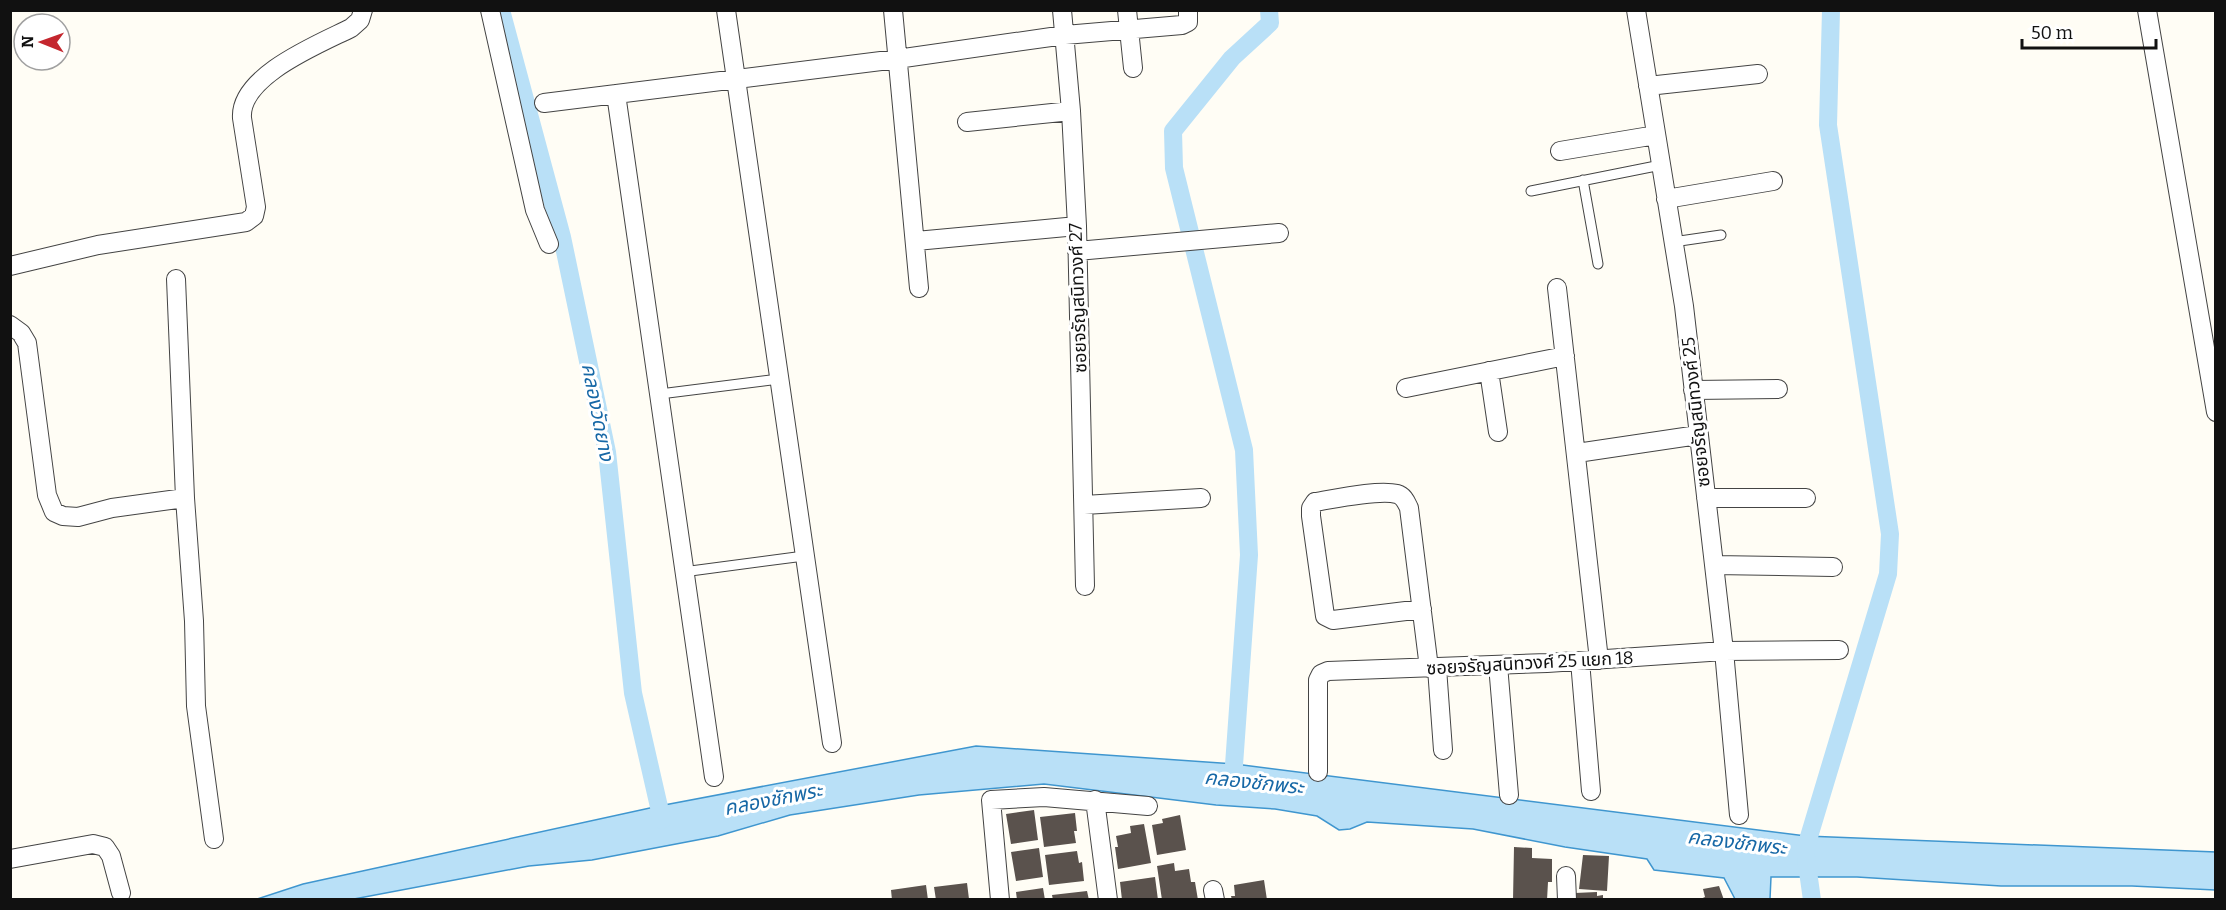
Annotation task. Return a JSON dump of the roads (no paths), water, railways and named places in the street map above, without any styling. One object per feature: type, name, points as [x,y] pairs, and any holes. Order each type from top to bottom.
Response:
[{"type":"street","points":[[10,266],[98,246],[246,222],[254,216],[256,207],[242,118],[241,107],[245,97],[278,65],[351,28],[360,20],[363,10]]},
{"type":"street","points":[[490,10],[535,210],[549,244]]},
{"type":"street","points":[[726,10],[832,743]]},
{"type":"street","points":[[893,10],[919,288]]},
{"type":"street","name":"ซอยจรัญสนิทวงศ์ 27","points":[[1062,10],[1071,111],[1077,226],[1085,586]]},
{"type":"street","points":[[1127,10],[1133,68]]},
{"type":"street","points":[[544,104],[1065,35],[1182,25],[1188,22],[1188,10]]},
{"type":"street","name":"ซอยจรัญสนิทวงศ์ 25","points":[[1636,10],[1684,306],[1724,651],[1739,815]]},
{"type":"street","points":[[2147,10],[2216,412]]},
{"type":"street","points":[[1648,86],[1758,74]]},
{"type":"street","points":[[616,94],[714,777]]},
{"type":"street","points":[[967,122],[1071,111]]},
{"type":"street","points":[[1560,151],[1656,135]]},
{"type":"street","points":[[1666,199],[1773,181]]},
{"type":"street","points":[[916,241],[1077,226]]},
{"type":"street","points":[[1077,251],[1279,233]]},
{"type":"street","points":[[176,279],[185,498],[194,621],[196,706],[214,839]]},
{"type":"street","points":[[1557,288],[1599,660]]},
{"type":"street","points":[[10,325],[21,333],[27,343],[47,495],[54,512],[63,516],[78,517],[112,508],[185,498]]},
{"type":"street","points":[[1406,388],[1565,356]]},
{"type":"street","points":[[1489,371],[1498,432]]},
{"type":"street","points":[[1693,390],[1778,388]]},
{"type":"street","points":[[1577,453],[1698,435]]},
{"type":"street","points":[[1422,609],[1333,620],[1325,616],[1311,516],[1311,508],[1315,502],[1363,495],[1397,494],[1404,499],[1409,508],[1443,750]]},
{"type":"street","points":[[1084,505],[1201,498]]},
{"type":"street","points":[[1706,498],[1806,498]]},
{"type":"street","points":[[1714,565],[1833,567]]},
{"type":"street","name":"ซอยจรัญสนิทวงศ์ 25 แยก 18","points":[[1318,772],[1318,680],[1321,674],[1328,671],[1580,661],[1724,651],[1839,650]]},
{"type":"street","points":[[1580,661],[1591,791]]},
{"type":"street","points":[[1498,665],[1509,795]]},
{"type":"street","points":[[1000,900],[991,800],[1044,797],[1148,806]]},
{"type":"street","points":[[1095,800],[1108,900]]},
{"type":"street","points":[[10,859],[93,844],[105,847],[111,856],[121,893]]},
{"type":"street","points":[[1566,876],[1567,900]]},
{"type":"lane","points":[[1531,191],[1661,165]]},
{"type":"lane","points":[[1583,180],[1598,264]]},
{"type":"lane","points":[[1673,242],[1720,235]]},
{"type":"lane","points":[[660,394],[779,379]]},
{"type":"lane","points":[[683,572],[804,556]]},
{"type":"water","name":"คลองชักพระ","points":[[976,746],[1235,764],[1806,836],[2216,852],[2215,890],[2132,886],[2001,886],[1857,877],[1771,877],[1770,899],[1735,899],[1724,878],[1654,870],[1647,859],[1565,847],[1473,829],[1367,822],[1350,829],[1339,830],[1317,816],[1275,809],[1216,805],[1044,784],[919,795],[790,815],[718,836],[592,860],[529,866],[354,899],[254,900],[303,884],[659,806]]},
{"type":"waterway","name":"คลองวัดยาง","points":[[501,10],[562,237],[607,452],[633,693],[662,820]]},
{"type":"waterway","name":"คลองชักพระ","points":[[1233,779],[1249,555],[1244,450],[1174,168],[1173,131],[1232,58],[1270,23],[1269,10]]},
{"type":"waterway","points":[[1812,900],[1805,850],[1888,574],[1890,534],[1828,125],[1831,10]]}]
